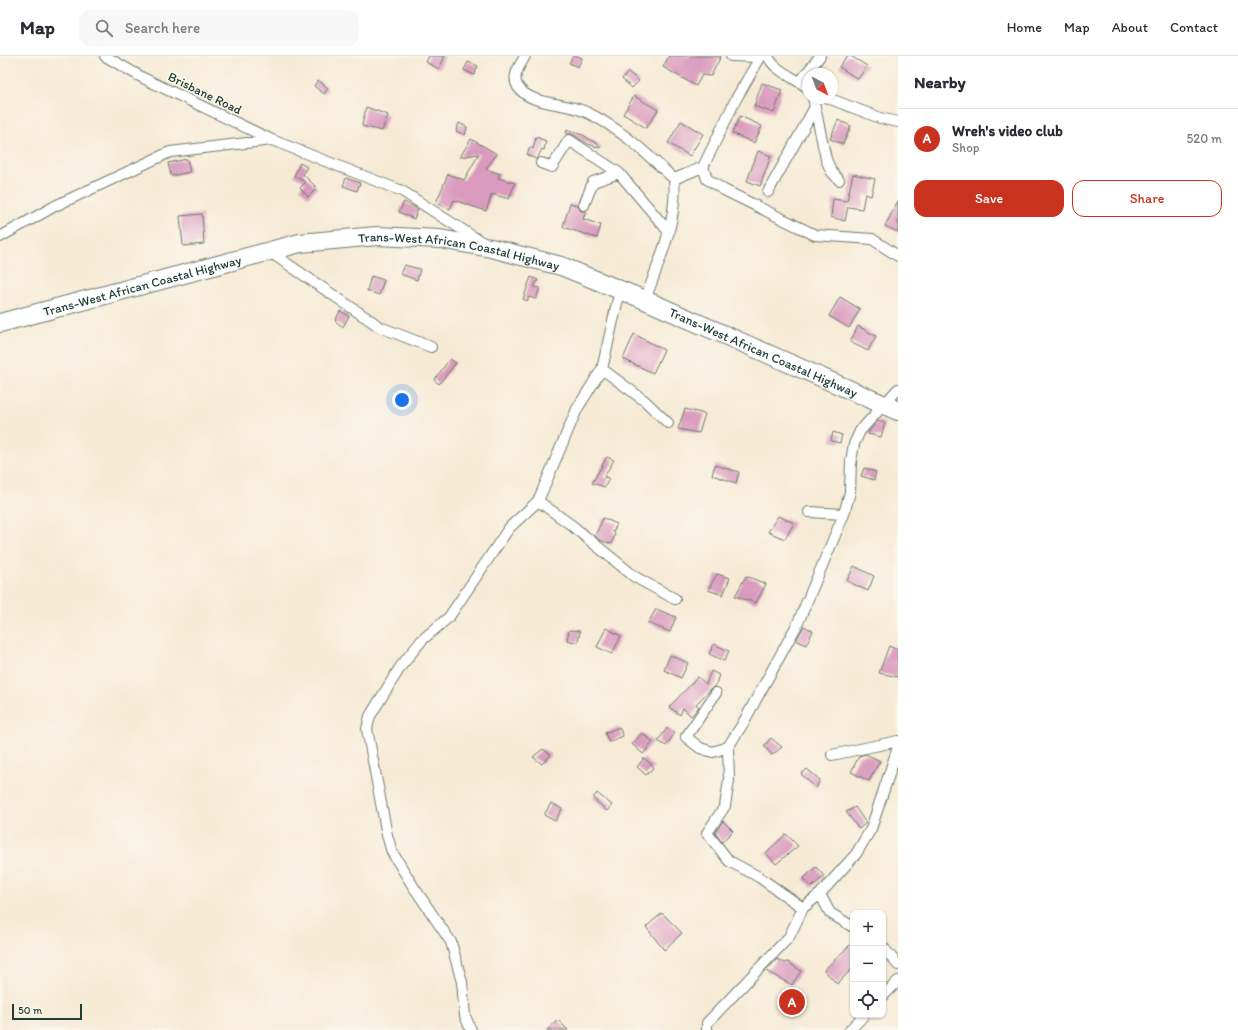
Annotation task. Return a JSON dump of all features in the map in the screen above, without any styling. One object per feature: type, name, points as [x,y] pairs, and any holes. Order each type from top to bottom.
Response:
[{"type":"highway","name":"Trans-West African Coastal Highway","points":[[0,323],[300,243],[377,236],[440,239],[491,248],[561,266],[645,300],[890,408]]},
{"type":"street","name":"Brisbane Road","points":[[105,56],[143,78],[272,140],[402,191],[491,248]]},
{"type":"street","points":[[525,56],[515,75],[515,82],[519,88],[534,99],[570,106],[586,111],[632,141],[674,178],[674,208],[668,232],[645,300]]},
{"type":"street","points":[[731,56],[763,56],[779,69],[800,82],[820,56]]},
{"type":"street","points":[[674,178],[703,168],[736,99],[763,56]]},
{"type":"street","points":[[838,102],[880,118],[898,122]]},
{"type":"street","points":[[768,192],[813,104]]},
{"type":"street","points":[[814,104],[826,159],[831,171],[839,180]]},
{"type":"street","points":[[0,237],[55,206],[170,152],[272,140]]},
{"type":"street","points":[[541,163],[552,167],[570,140],[618,174],[668,232]]},
{"type":"street","points":[[703,168],[707,179],[724,190],[815,235],[872,239],[898,256]]},
{"type":"street","points":[[584,205],[594,182],[618,174]]},
{"type":"street","points":[[270,252],[380,327],[431,347]]},
{"type":"street","points":[[471,1030],[465,1016],[462,982],[451,942],[392,852],[388,840],[367,729],[370,716],[401,666],[422,640],[448,617],[508,528],[538,501],[577,409],[602,369],[620,290]]},
{"type":"street","points":[[602,369],[645,401],[668,423]]},
{"type":"street","points":[[803,908],[759,877],[729,860],[707,833],[725,806],[729,780],[728,747],[798,625],[844,514],[850,492],[851,461],[854,444],[860,431],[890,408],[898,389]]},
{"type":"street","points":[[538,501],[570,524],[635,577],[675,599]]},
{"type":"street","points":[[809,512],[844,514]]},
{"type":"street","points":[[716,693],[686,737],[700,748],[713,752],[728,747]]},
{"type":"street","points":[[832,755],[898,742]]},
{"type":"street","points":[[707,1030],[708,1023],[789,937],[803,908],[820,894],[856,854],[871,830],[898,747]]},
{"type":"street","points":[[820,894],[830,913],[850,925]]},
{"type":"street","points":[[886,951],[898,965]]},
{"type":"street","points":[[886,993],[898,981]]},
{"type":"street","points":[[850,1030],[861,1018]]},
{"type":"building","points":[[429,56],[445,56],[439,69],[426,62]]},
{"type":"building","points":[[573,56],[582,58],[578,67],[569,63]]},
{"type":"building","points":[[669,56],[721,56],[711,76],[702,75],[696,86],[663,67]]},
{"type":"building","points":[[847,56],[851,56],[867,66],[858,79],[839,67]]},
{"type":"building","points":[[468,62],[478,66],[474,75],[464,70]]},
{"type":"building","points":[[628,72],[639,81],[632,88],[622,79]]},
{"type":"building","points":[[318,80],[328,88],[324,94],[314,86]]},
{"type":"building","points":[[762,83],[782,90],[774,113],[754,106]]},
{"type":"building","points":[[634,96],[658,110],[646,128],[623,114]]},
{"type":"building","points":[[366,107],[388,115],[382,131],[362,126]]},
{"type":"building","points":[[740,116],[762,126],[754,143],[732,133]]},
{"type":"building","points":[[838,120],[851,126],[843,144],[830,139]]},
{"type":"building","points":[[681,121],[703,134],[690,156],[668,143]]},
{"type":"building","points":[[459,123],[467,127],[465,135],[456,131]]},
{"type":"building","points":[[567,130],[583,135],[601,146],[600,148],[588,144],[572,134],[566,134]]},
{"type":"building","points":[[536,137],[546,141],[544,150],[542,149],[536,159],[527,155],[530,147],[533,149]]},
{"type":"building","points":[[471,139],[497,154],[486,169],[500,174],[498,178],[515,183],[509,199],[492,194],[486,211],[454,200],[450,209],[436,203],[448,174],[464,180],[479,154],[460,157]]},
{"type":"building","points":[[758,151],[771,156],[760,186],[747,181]]},
{"type":"building","points":[[187,159],[190,172],[171,176],[168,163]]},
{"type":"building","points":[[300,163],[307,167],[303,174],[317,188],[308,197],[300,188],[306,182],[294,176]]},
{"type":"building","points":[[853,174],[875,179],[871,196],[865,194],[862,209],[848,207],[845,221],[831,217],[833,199],[847,201]]},
{"type":"building","points":[[346,178],[360,183],[357,191],[343,186]]},
{"type":"building","points":[[898,201],[898,232],[885,226]]},
{"type":"building","points":[[404,202],[418,209],[414,219],[399,212]]},
{"type":"building","points":[[570,203],[578,206],[581,211],[586,211],[583,219],[601,225],[597,238],[563,227]]},
{"type":"building","points":[[202,214],[204,244],[183,246],[180,216]]},
{"type":"building","points":[[404,265],[420,269],[417,280],[400,274]]},
{"type":"building","points":[[371,276],[384,280],[379,295],[367,291]]},
{"type":"building","points":[[531,277],[538,280],[534,287],[540,288],[536,299],[529,297],[527,301],[523,299]]},
{"type":"building","points":[[840,297],[860,309],[849,328],[829,316]]},
{"type":"building","points":[[340,311],[349,316],[343,327],[335,321]]},
{"type":"building","points":[[858,326],[876,336],[868,351],[850,342]]},
{"type":"building","points":[[634,334],[664,350],[653,373],[623,359]]},
{"type":"building","points":[[450,359],[456,363],[439,384],[434,380]]},
{"type":"building","points":[[685,409],[705,414],[699,433],[678,429]]},
{"type":"building","points":[[878,421],[885,423],[881,437],[868,434],[870,430]]},
{"type":"building","points":[[833,432],[842,435],[840,443],[831,441]]},
{"type":"building","points":[[607,457],[614,460],[604,477],[609,478],[605,487],[592,483]]},
{"type":"building","points":[[715,465],[739,472],[736,483],[712,475]]},
{"type":"building","points":[[864,468],[876,472],[874,480],[861,476]]},
{"type":"building","points":[[778,516],[794,523],[785,539],[768,532]]},
{"type":"building","points":[[603,518],[617,524],[613,532],[615,534],[612,544],[599,540],[595,536]]},
{"type":"building","points":[[854,566],[874,576],[868,591],[847,581]]},
{"type":"building","points":[[717,574],[730,578],[723,595],[708,590]]},
{"type":"building","points":[[746,576],[766,584],[756,603],[735,596]]},
{"type":"building","points":[[656,609],[676,617],[670,632],[648,623]]},
{"type":"building","points":[[804,626],[813,631],[806,645],[796,640]]},
{"type":"building","points":[[606,628],[621,636],[612,654],[597,647]]},
{"type":"building","points":[[569,630],[580,631],[578,643],[567,640]]},
{"type":"building","points":[[714,644],[729,651],[724,661],[709,654]]},
{"type":"building","points":[[889,646],[898,650],[898,677],[879,673]]},
{"type":"building","points":[[670,655],[688,663],[681,678],[664,670]]},
{"type":"building","points":[[711,671],[719,675],[716,684],[696,704],[699,707],[691,716],[683,708],[680,715],[669,707],[698,677],[706,684]]},
{"type":"building","points":[[619,727],[623,736],[609,742],[605,733]]},
{"type":"building","points":[[667,728],[675,733],[666,746],[658,741]]},
{"type":"building","points":[[642,733],[653,742],[643,754],[632,744]]},
{"type":"building","points":[[771,738],[782,747],[772,755],[764,746]]},
{"type":"building","points":[[543,749],[551,755],[542,764],[533,757]]},
{"type":"building","points":[[866,754],[880,761],[869,781],[851,772],[859,756]]},
{"type":"building","points":[[644,758],[654,767],[646,775],[637,767]]},
{"type":"building","points":[[807,769],[820,780],[816,788],[801,774]]},
{"type":"building","points":[[597,793],[612,805],[607,811],[593,798]]},
{"type":"building","points":[[551,803],[562,809],[555,821],[544,815]]},
{"type":"building","points":[[855,807],[866,823],[859,829],[846,812]]},
{"type":"building","points":[[723,821],[733,831],[722,842],[715,833]]},
{"type":"building","points":[[786,834],[798,846],[776,864],[766,853]]},
{"type":"building","points":[[816,867],[824,876],[812,887],[803,879]]},
{"type":"building","points":[[662,913],[682,933],[664,950],[646,927]]},
{"type":"building","points":[[850,945],[850,971],[837,984],[824,970]]},
{"type":"building","points":[[777,959],[785,963],[788,962],[801,971],[792,985],[766,971]]},
{"type":"building","points":[[558,1020],[568,1030],[547,1030]]},
{"type":"place","name":"Wreh's video club","points":[[792,1002]]}]
